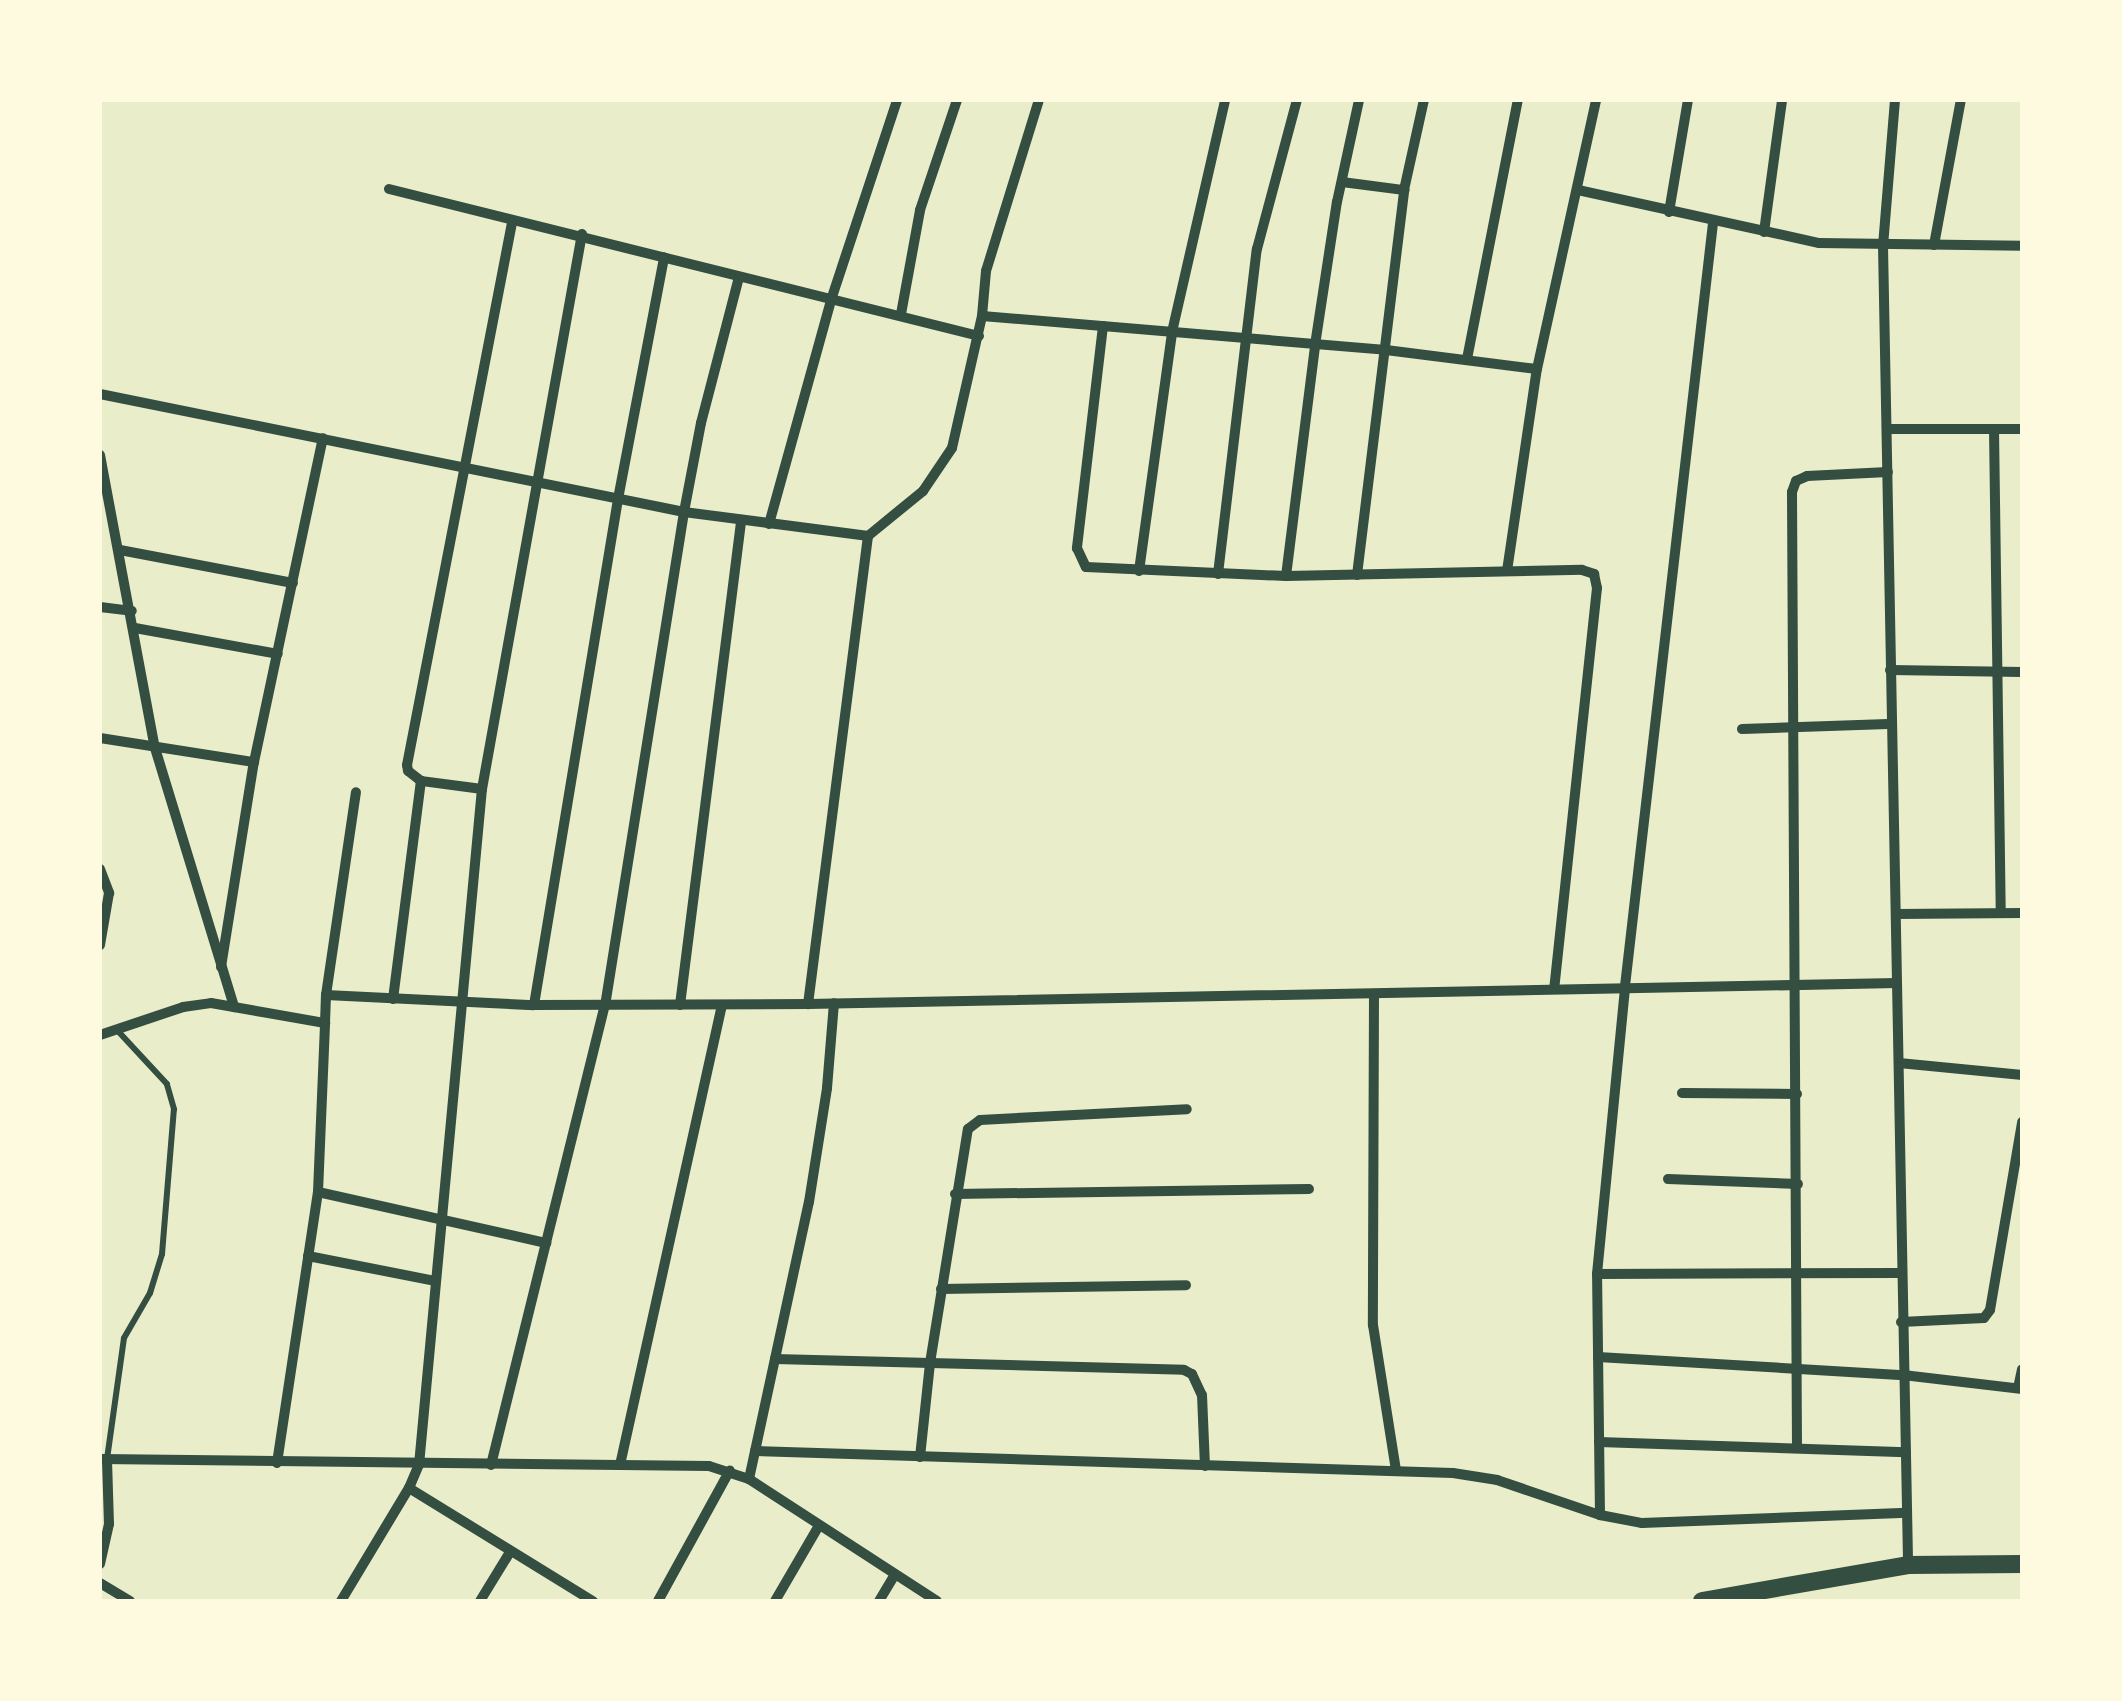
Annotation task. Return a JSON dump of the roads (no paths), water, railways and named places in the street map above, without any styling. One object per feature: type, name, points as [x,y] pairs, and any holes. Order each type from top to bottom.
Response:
[{"type":"main road","points":[[1702,1601],[1908,1565],[2022,1564]]},
{"type":"street","points":[[770,524],[832,297],[897,100]]},
{"type":"street","points":[[901,314],[920,210],[956,100]]},
{"type":"street","points":[[808,1004],[868,536],[924,491],[952,448],[979,336],[990,256],[1039,100]]},
{"type":"street","points":[[1138,572],[1172,332],[1225,100]]},
{"type":"street","points":[[1218,574],[1243,338],[1264,215],[1297,100]]},
{"type":"street","points":[[1357,574],[1404,190],[1424,100]]},
{"type":"street","points":[[1468,359],[1518,100]]},
{"type":"street","points":[[1507,571],[1537,369],[1596,100]]},
{"type":"street","points":[[1670,212],[1688,100]]},
{"type":"street","points":[[1764,232],[1782,100]]},
{"type":"street","points":[[1895,100],[1882,246],[1888,472],[1888,724],[1896,914],[1908,1565]]},
{"type":"street","points":[[1934,245],[1961,100]]},
{"type":"street","points":[[1286,576],[1314,345],[1355,101]]},
{"type":"street","points":[[1342,182],[1404,190]]},
{"type":"street","points":[[389,188],[512,223],[582,234],[979,336]]},
{"type":"street","points":[[1578,190],[1819,243],[2021,246],[2022,232]]},
{"type":"street","points":[[1600,1515],[1597,1274],[1624,986],[1713,222]]},
{"type":"street","points":[[482,789],[420,781],[408,772],[407,765],[512,223]]},
{"type":"street","points":[[341,1601],[409,1488],[418,1465],[482,789],[582,234]]},
{"type":"street","points":[[534,1005],[618,499],[664,258]]},
{"type":"street","points":[[491,1465],[605,1006],[684,512],[701,422],[739,277]]},
{"type":"street","points":[[982,316],[1386,350],[1537,369]]},
{"type":"street","points":[[1103,326],[1077,548],[1086,567],[1286,576],[1582,570],[1594,574],[1597,588],[1554,988]]},
{"type":"street","points":[[100,394],[684,512],[868,536]]},
{"type":"street","points":[[1887,429],[2022,429]]},
{"type":"street","points":[[1994,430],[2001,913]]},
{"type":"street","points":[[220,973],[254,762],[323,438]]},
{"type":"street","points":[[100,455],[155,748],[220,973],[234,1006]]},
{"type":"street","points":[[1797,1448],[1792,492],[1796,481],[1807,476],[1888,472]]},
{"type":"street","points":[[680,1005],[741,520]]},
{"type":"street","points":[[120,550],[293,582]]},
{"type":"street","points":[[100,607],[132,611]]},
{"type":"street","points":[[135,628],[278,654]]},
{"type":"street","points":[[1890,670],[2022,672]]},
{"type":"street","points":[[1742,729],[1792,724],[1888,724]]},
{"type":"street","points":[[100,738],[254,762]]},
{"type":"street","points":[[393,1000],[420,781]]},
{"type":"street","points":[[277,1463],[318,1192],[326,995],[356,792]]},
{"type":"street","points":[[100,870],[109,893],[100,945]]},
{"type":"street","points":[[1896,914],[2022,913]]},
{"type":"street","points":[[326,995],[605,1006],[1897,983]]},
{"type":"street","points":[[1374,994],[1372,1310],[1396,1470]]},
{"type":"street","points":[[100,1035],[183,1007],[211,1003],[325,1023]]},
{"type":"street","points":[[749,1478],[809,1202],[827,1088],[834,1004]]},
{"type":"street","points":[[620,1465],[722,1005]]},
{"type":"street","points":[[1899,1063],[2022,1075]]},
{"type":"street","points":[[1682,1093],[1796,1094]]},
{"type":"street","points":[[920,1457],[930,1363],[964,1140],[980,1120],[1187,1109]]},
{"type":"street","points":[[1901,1322],[1984,1318],[1990,1310],[2022,1122]]},
{"type":"street","points":[[1668,1179],[1798,1184]]},
{"type":"street","points":[[955,1194],[1309,1189]]},
{"type":"street","points":[[318,1192],[546,1243]]},
{"type":"street","points":[[308,1256],[435,1281]]},
{"type":"street","points":[[1597,1274],[1901,1273]]},
{"type":"street","points":[[941,1289],[1186,1285]]},
{"type":"street","points":[[1598,1357],[1903,1375],[2020,1389],[2022,1369]]},
{"type":"street","points":[[775,1359],[1184,1370],[1192,1374],[1202,1396],[1206,1466]]},
{"type":"street","points":[[1599,1442],[1906,1452]]},
{"type":"street","points":[[755,1452],[1396,1470],[1497,1480],[1600,1515],[1642,1523],[1907,1513]]},
{"type":"street","points":[[100,1564],[109,1524],[103,1460],[620,1465],[730,1470],[749,1478],[818,1527],[937,1601]]},
{"type":"street","points":[[658,1601],[730,1470]]},
{"type":"street","points":[[409,1488],[593,1601]]},
{"type":"street","points":[[774,1601],[818,1527]]},
{"type":"street","points":[[480,1601],[510,1552]]},
{"type":"street","points":[[880,1601],[894,1576]]},
{"type":"street","points":[[100,1583],[130,1601]]},
{"type":"lane","points":[[103,1460],[124,1338],[150,1294],[162,1254],[174,1109],[168,1084],[116,1029]]}]
